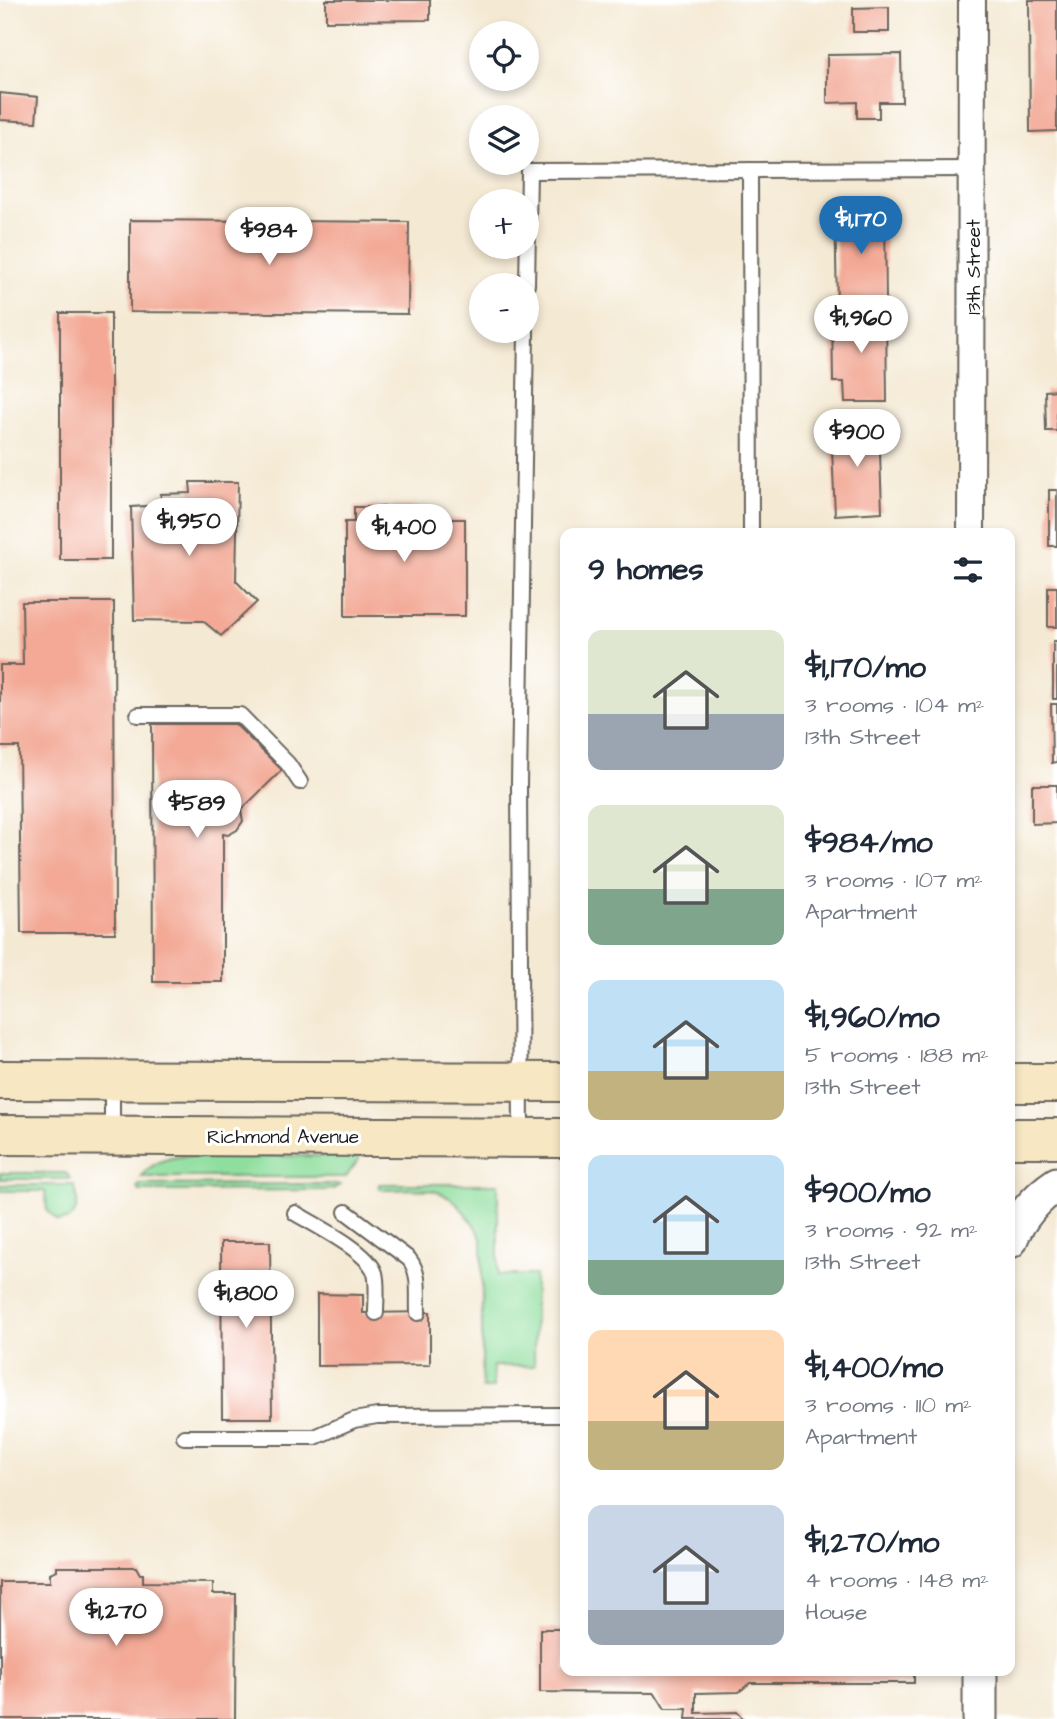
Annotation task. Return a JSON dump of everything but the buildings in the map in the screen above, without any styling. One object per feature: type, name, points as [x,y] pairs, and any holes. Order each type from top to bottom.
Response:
[{"type":"main road","points":[[0,1080],[560,1082]]},
{"type":"main road","points":[[1015,1083],[1057,1083]]},
{"type":"main road","name":"Richmond Avenue","points":[[0,1135],[560,1138]]},
{"type":"main road","points":[[1015,1138],[1057,1138]]},
{"type":"street","name":"13th Street","points":[[971,528],[972,0]]},
{"type":"street","points":[[1015,1230],[1041,1195],[1057,1184]]},
{"type":"street","points":[[980,1676],[980,1719]]},
{"type":"lane","points":[[527,273],[528,171],[973,169]]},
{"type":"lane","points":[[750,170],[751,528]]},
{"type":"lane","points":[[521,1138],[519,785],[526,343]]},
{"type":"lane","points":[[138,715],[240,715],[288,764],[300,782]]},
{"type":"lane","points":[[112,1081],[112,1135]]},
{"type":"lane","points":[[346,1212],[409,1259],[415,1267],[418,1313]]},
{"type":"lane","points":[[295,1213],[368,1262],[376,1276],[376,1313]]},
{"type":"lane","points":[[184,1437],[315,1437],[354,1420],[377,1416],[560,1415]]},
{"type":"green space","points":[[185,1156],[357,1156],[359,1159],[346,1177],[141,1177],[160,1162]]},
{"type":"green space","points":[[0,1173],[62,1173],[67,1174],[70,1179],[0,1179]]},
{"type":"green space","points":[[379,1184],[498,1184],[498,1275],[535,1275],[534,1366],[493,1366],[493,1388],[482,1388],[482,1242],[475,1226],[456,1203],[438,1192],[419,1189],[384,1190]]},
{"type":"green space","points":[[0,1185],[74,1185],[76,1209],[70,1218],[58,1221],[47,1210],[45,1191],[0,1191]]},
{"type":"green space","points":[[340,1185],[325,1190],[139,1191],[137,1187]]}]
